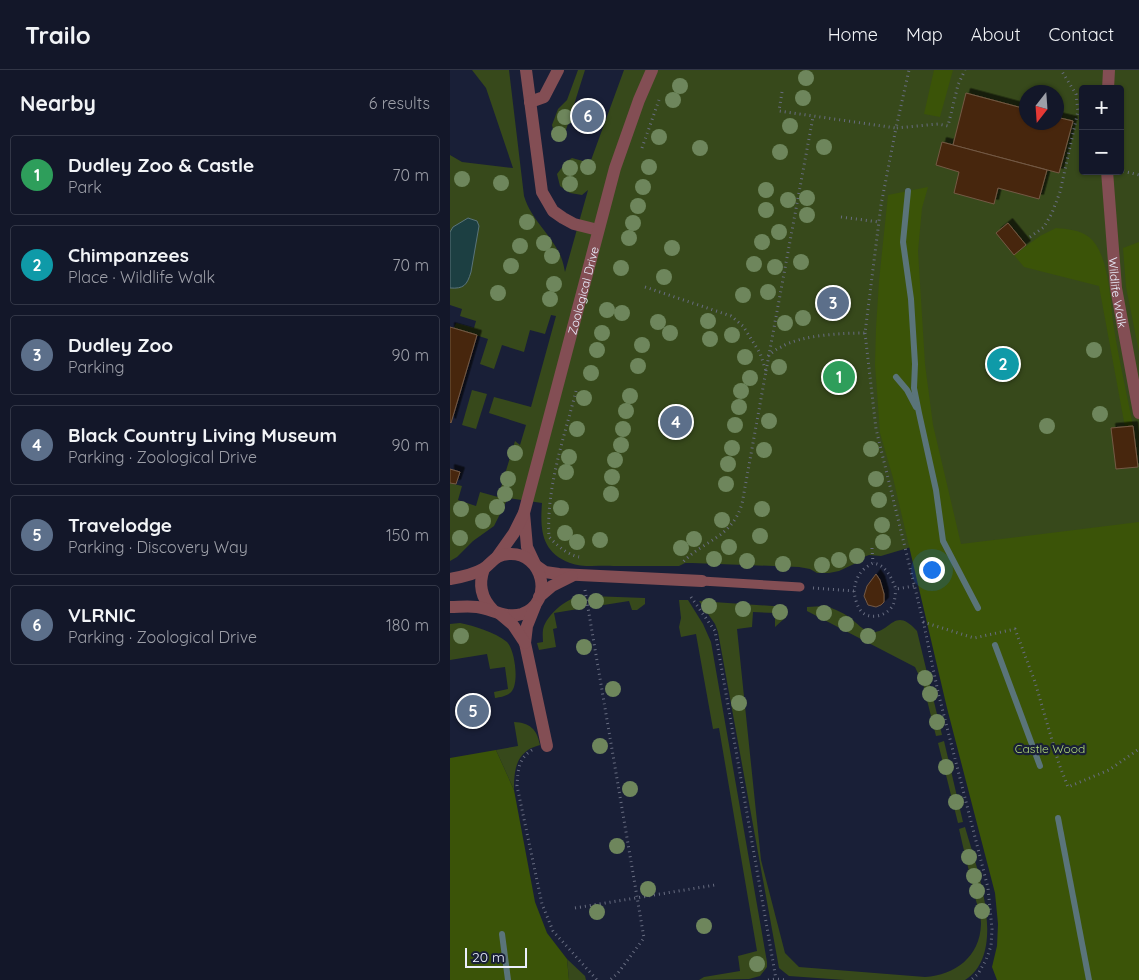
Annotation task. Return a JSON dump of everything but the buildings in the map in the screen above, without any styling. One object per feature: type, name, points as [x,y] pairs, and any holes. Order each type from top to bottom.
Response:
[{"type":"street","points":[[526,70],[542,192],[548,204],[565,219],[574,224],[598,230]]},
{"type":"street","points":[[530,102],[544,97],[558,70]]},
{"type":"street","name":"Zoological Drive","points":[[497,557],[514,533],[524,513],[615,168],[639,100],[652,70]]},
{"type":"street","points":[[1108,70],[1108,85]]},
{"type":"street","name":"Wildlife Walk","points":[[1107,175],[1116,288],[1139,413]]},
{"type":"street","name":"Zoological Drive","points":[[524,513],[527,547],[535,564]]},
{"type":"street","points":[[450,579],[484,569],[497,557],[517,554],[527,558],[545,572],[580,576],[702,582]]},
{"type":"street","points":[[535,564],[542,581],[542,592],[527,626],[525,643],[546,746]]},
{"type":"street","points":[[484,569],[480,588],[485,602],[513,625],[525,643]]},
{"type":"street","points":[[450,607],[475,606],[510,616],[520,614],[528,611],[552,586],[565,578],[580,576]]},
{"type":"lane","points":[[702,582],[800,587]]},
{"type":"path","points":[[909,70],[896,128],[879,222],[865,333],[876,428],[938,692],[988,888],[992,929],[991,946],[978,974],[971,980]]},
{"type":"path","points":[[782,92],[779,111],[896,128],[938,124],[948,126],[958,85],[965,70]]},
{"type":"path","points":[[1030,237],[1044,226],[1052,213],[1060,192],[1078,111],[1076,94],[1061,70]]},
{"type":"path","points":[[641,150],[660,98]]},
{"type":"path","points":[[680,580],[679,566],[688,556],[728,529],[738,515],[813,117]]},
{"type":"path","points":[[1124,172],[1139,175]]},
{"type":"path","points":[[841,217],[879,222]]},
{"type":"path","points":[[645,288],[731,316],[743,326],[753,340],[766,371]]},
{"type":"path","points":[[768,356],[781,346],[797,341],[833,334],[865,333]]},
{"type":"path","points":[[576,389],[552,487],[548,515],[549,536],[560,548],[571,555],[584,558],[580,576],[585,593],[644,938],[618,974],[610,980]]},
{"type":"path","points":[[872,548],[872,563]]},
{"type":"path","points":[[872,563],[881,566],[891,576],[896,589],[893,605],[883,615],[873,616],[863,613],[858,605],[854,591],[858,575],[866,566],[872,563]]},
{"type":"path","points":[[896,589],[914,586]]},
{"type":"path","points":[[800,587],[854,591]]},
{"type":"path","points":[[690,596],[715,631],[776,979]]},
{"type":"path","points":[[923,622],[974,638],[1015,629],[1035,682],[1059,764],[1068,787],[1109,770],[1139,750]]},
{"type":"path","points":[[546,746],[533,749],[524,755],[518,770],[517,786],[542,904],[553,931],[597,980]]},
{"type":"path","points":[[575,908],[715,885]]},
{"type":"path","points":[[768,980],[787,980]]},
{"type":"green space","points":[[472,70],[509,70],[524,196],[531,213],[557,249],[565,272],[588,190],[582,195],[570,193],[560,186],[557,174],[567,161],[572,158],[590,163],[624,70],[1139,70],[1139,980],[928,542],[881,556],[869,555],[839,571],[829,573],[817,573],[810,569],[799,567],[692,563],[685,563],[679,566],[580,565],[560,558],[548,546],[542,531],[542,503],[508,498],[494,526],[450,561],[450,483],[462,486],[458,500],[476,506],[480,492],[498,497],[515,441],[520,445],[526,425],[489,413],[494,397],[531,407],[556,316],[551,315],[545,334],[530,330],[524,352],[502,345],[494,369],[480,364],[488,339],[454,328],[456,323],[474,328],[476,321],[460,316],[462,309],[450,305],[450,155],[462,162],[513,168],[486,88]]},
{"type":"green space","points":[[578,70],[585,70],[565,133],[560,140],[556,140],[552,125],[558,109],[567,100]]},
{"type":"green space","points":[[934,70],[953,70],[940,117],[924,114]]},
{"type":"green space","name":"Castle Wood","points":[[928,187],[922,208],[918,251],[925,364],[933,425],[961,544],[1139,522],[1139,980],[997,980],[992,967],[997,946],[998,924],[995,893],[947,708],[893,478],[880,433],[875,365],[876,328],[888,195]]},
{"type":"green space","points":[[1056,228],[1073,230],[1089,237],[1101,255],[1108,280],[1116,340],[1133,426],[1125,427],[1099,286],[1024,267],[1014,255],[1040,236]]},
{"type":"green space","points":[[1139,242],[1139,352],[1126,287],[1123,248]]},
{"type":"green space","points":[[472,390],[487,394],[476,429],[462,425]]},
{"type":"green space","points":[[582,596],[584,608],[554,613],[557,628],[553,629],[556,647],[539,650],[537,643],[543,642],[543,628],[550,616],[560,606],[576,597]]},
{"type":"green space","points":[[590,596],[645,598],[645,604],[637,610],[632,610],[629,601],[591,607]]},
{"type":"green space","points":[[679,600],[688,600],[703,624],[711,642],[767,962],[767,967],[760,976],[749,979],[699,980],[704,977],[740,971],[738,956],[757,951],[719,728],[713,729],[696,634],[681,637]]},
{"type":"green space","points":[[699,601],[787,607],[785,618],[775,627],[775,613],[753,612],[752,627],[737,629],[761,860],[785,953],[799,967],[925,977],[936,976],[956,968],[971,955],[980,936],[981,924],[959,829],[965,827],[976,863],[986,908],[987,930],[985,950],[978,967],[965,980],[845,980],[789,976],[779,968],[718,632],[715,624]]},
{"type":"green space","points":[[824,606],[843,613],[863,628],[872,632],[884,629],[898,620],[903,620],[917,631],[942,735],[936,736],[923,684],[915,667],[807,611],[807,607]]},
{"type":"green space","points":[[460,623],[491,632],[502,638],[510,646],[516,674],[514,687],[508,694],[495,698],[494,692],[508,689],[505,667],[490,669],[487,654],[450,660],[450,624]]},
{"type":"green space","points":[[514,722],[528,725],[532,728],[537,735],[540,745],[521,756],[516,768],[514,790],[496,750],[518,746]]},
{"type":"green space","points":[[944,741],[963,822],[958,823],[938,743]]},
{"type":"green space","points":[[496,750],[514,790],[535,902],[547,933],[567,959],[569,980],[450,980],[450,758]]},
{"type":"green space","points":[[567,959],[585,976],[586,980],[569,980]]},
{"type":"shaded area","points":[[468,218],[477,221],[479,226],[471,272],[468,280],[462,287],[450,288],[450,232],[453,227]]},
{"type":"waterway","points":[[908,191],[903,242],[911,299],[915,364],[914,388],[936,490],[943,541],[978,608]]},
{"type":"waterway","points":[[896,377],[907,390],[916,407]]},
{"type":"waterway","points":[[995,645],[1040,766]]},
{"type":"waterway","points":[[1058,818],[1089,980]]},
{"type":"waterway","points":[[502,934],[508,980]]},
{"type":"place","name":"VLRNIC","points":[[588,116]]},
{"type":"place","name":"Dudley Zoo","points":[[833,303]]},
{"type":"place","name":"Chimpanzees","points":[[1003,364]]},
{"type":"place","name":"Dudley Zoo & Castle","points":[[839,377]]},
{"type":"place","name":"Black Country Living Museum","points":[[676,422]]},
{"type":"place","name":"Travelodge","points":[[473,711]]}]
